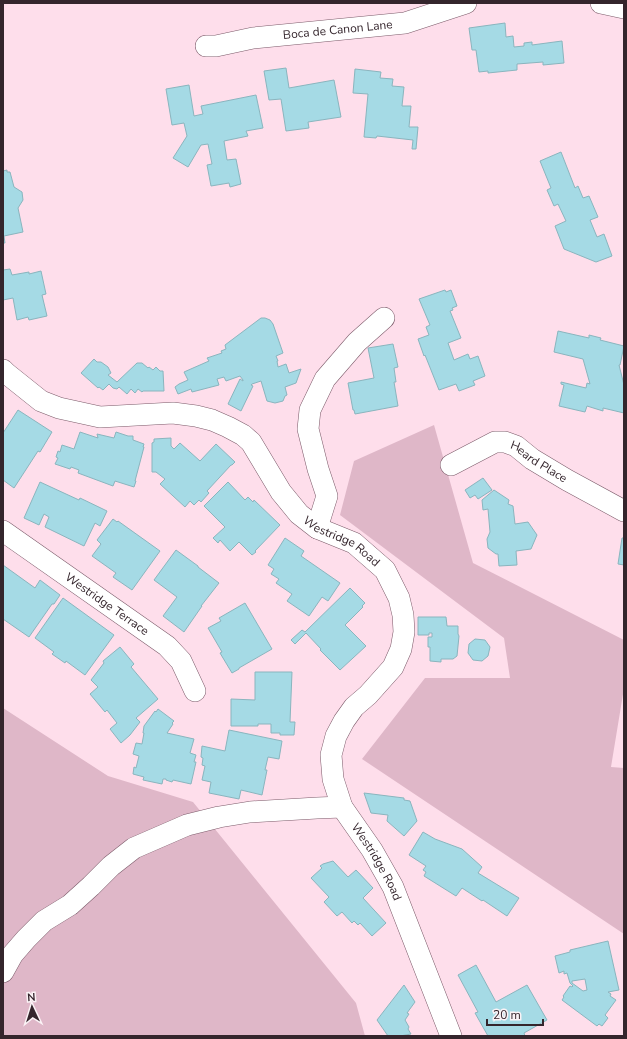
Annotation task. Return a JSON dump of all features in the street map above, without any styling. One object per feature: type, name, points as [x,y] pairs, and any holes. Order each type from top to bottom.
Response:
[{"type":"street","name":"Boca de Canon Lane","points":[[206,46],[216,46],[253,38],[405,23],[466,3]]},
{"type":"street","points":[[601,3],[624,8]]},
{"type":"street","points":[[317,528],[327,496],[318,469],[308,429],[310,410],[325,379],[357,342],[384,318]]},
{"type":"street","name":"Westridge Road","points":[[4,373],[41,401],[58,408],[100,417],[173,413],[212,420],[228,427],[243,435],[251,442],[277,486],[299,514],[317,528],[354,543],[385,570],[399,598],[403,615],[404,632],[401,649],[393,667],[368,695],[354,707],[336,736],[331,756],[333,779],[342,807],[372,850],[393,887],[451,1036]]},
{"type":"street","name":"Heard Place","points":[[451,466],[495,442],[505,442],[516,446],[567,480],[624,512]]},
{"type":"street","name":"Westridge Terrace","points":[[3,531],[167,646],[181,661],[195,691]]},
{"type":"street","points":[[3,972],[13,954],[44,921],[70,905],[111,866],[134,848],[187,825],[219,817],[250,812],[342,807]]},
{"type":"shaded area","points":[[434,425],[473,563],[624,640],[624,688],[611,767],[624,768],[624,934],[362,759],[425,678],[510,678],[504,638],[340,515],[354,461]]},
{"type":"shaded area","points":[[3,708],[108,776],[193,802],[356,1003],[365,1036],[3,1036]]},
{"type":"building","points":[[505,23],[506,37],[513,36],[514,47],[524,46],[524,43],[532,42],[532,45],[562,41],[564,63],[543,65],[543,62],[517,64],[517,70],[488,73],[488,71],[479,72],[476,50],[472,50],[469,28]]},
{"type":"building","points":[[286,68],[289,88],[334,80],[341,117],[308,122],[309,128],[286,131],[281,99],[269,100],[264,71]]},
{"type":"building","points":[[355,69],[381,72],[380,78],[393,79],[392,86],[404,87],[402,106],[411,106],[409,127],[418,127],[416,149],[412,149],[413,140],[377,136],[376,138],[364,137],[368,94],[353,93]]},
{"type":"building","points":[[189,85],[194,116],[203,114],[201,106],[256,95],[263,128],[246,131],[248,136],[224,141],[227,160],[236,159],[241,184],[230,187],[229,183],[211,186],[207,165],[212,164],[208,144],[201,145],[188,167],[173,158],[187,136],[184,123],[172,125],[166,89]]},
{"type":"building","points":[[561,152],[575,188],[578,186],[583,198],[589,196],[598,217],[590,220],[597,237],[604,234],[612,256],[596,262],[564,249],[555,226],[566,221],[558,204],[554,206],[547,190],[551,188],[540,161]]},
{"type":"building","points":[[7,170],[7,172],[10,172],[14,187],[22,192],[23,200],[18,208],[23,232],[4,236],[5,243],[3,243],[3,171]]},
{"type":"building","points":[[10,269],[12,275],[29,272],[29,274],[41,271],[46,294],[42,295],[47,316],[29,320],[28,317],[17,320],[13,298],[3,300],[3,270]]},
{"type":"building","points":[[445,290],[446,292],[451,290],[457,306],[452,308],[453,310],[450,311],[461,338],[448,343],[454,360],[468,354],[470,359],[478,356],[485,376],[473,381],[475,385],[459,391],[456,384],[439,390],[418,339],[429,335],[426,327],[430,325],[419,299]]},
{"type":"building","points":[[261,318],[270,320],[273,324],[283,353],[276,356],[278,367],[286,364],[289,373],[301,369],[296,383],[285,387],[287,395],[283,401],[275,403],[267,401],[261,381],[251,385],[253,386],[241,411],[228,404],[240,379],[243,381],[240,376],[226,381],[224,377],[217,379],[219,385],[192,392],[191,389],[178,394],[175,387],[188,380],[184,372],[209,361],[207,358],[222,353],[221,351],[226,349],[225,345]]},
{"type":"building","points":[[558,331],[589,338],[589,335],[601,338],[600,340],[624,346],[619,365],[624,385],[624,413],[603,408],[603,411],[587,406],[585,412],[559,406],[564,385],[561,384],[561,382],[586,388],[587,383],[590,384],[583,359],[554,352]]},
{"type":"building","points":[[393,344],[398,367],[394,368],[396,382],[394,382],[398,406],[355,414],[348,383],[374,378],[368,348]]},
{"type":"building","points":[[94,359],[108,367],[111,373],[108,375],[117,382],[137,363],[142,363],[153,370],[156,367],[160,371],[163,371],[164,391],[142,392],[138,389],[135,393],[131,389],[127,394],[119,387],[117,389],[113,388],[109,384],[103,390],[99,387],[98,388],[81,373]]},
{"type":"building","points":[[18,410],[52,432],[40,452],[38,451],[14,488],[3,480],[3,433]]},
{"type":"building","points":[[80,432],[98,438],[97,434],[114,438],[116,432],[133,436],[133,440],[144,444],[134,487],[115,481],[113,486],[78,473],[79,470],[71,467],[70,469],[55,464],[58,458],[56,457],[58,451],[60,452],[62,445],[74,449]]},
{"type":"building","points":[[171,438],[171,446],[174,449],[180,443],[200,461],[216,444],[235,462],[207,491],[209,493],[201,502],[199,500],[194,505],[190,501],[185,507],[160,484],[165,479],[156,472],[152,472],[152,443],[154,442],[154,439]]},
{"type":"building","points":[[483,478],[492,490],[478,499],[475,495],[470,498],[465,490]]},
{"type":"building","points":[[40,482],[79,500],[80,498],[107,511],[100,526],[95,523],[84,546],[45,527],[49,517],[44,514],[39,525],[24,518]]},
{"type":"building","points":[[228,482],[245,500],[248,497],[253,502],[254,500],[280,525],[252,555],[239,542],[230,551],[220,540],[218,543],[213,538],[225,527],[204,506]]},
{"type":"building","points":[[494,490],[509,500],[508,504],[513,506],[515,524],[528,522],[537,535],[531,549],[516,551],[517,565],[499,566],[498,554],[488,548],[487,539],[490,532],[488,509],[483,510],[482,500]]},
{"type":"building","points":[[113,519],[160,551],[132,590],[113,577],[116,573],[92,556],[101,544],[97,540]]},
{"type":"building","points":[[285,538],[304,551],[301,556],[340,583],[328,601],[322,597],[309,616],[287,601],[292,594],[276,583],[279,579],[271,574],[274,569],[268,565]]},
{"type":"building","points":[[622,538],[624,538],[624,565],[618,564]]},
{"type":"building","points":[[176,550],[219,583],[201,606],[184,632],[163,616],[177,597],[154,580]]},
{"type":"building","points":[[3,565],[35,588],[40,580],[60,595],[29,637],[3,619]]},
{"type":"building","points":[[350,588],[365,603],[362,606],[363,607],[345,625],[366,646],[340,670],[306,633],[295,644],[291,640],[302,630],[305,632]]},
{"type":"building","points":[[63,598],[114,635],[85,675],[66,661],[65,663],[52,654],[54,652],[35,638]]},
{"type":"building","points":[[245,603],[272,649],[232,673],[208,628],[221,621],[219,618]]},
{"type":"building","points":[[418,617],[446,617],[447,626],[458,626],[459,636],[457,656],[453,659],[441,659],[441,662],[430,661],[428,637],[432,637],[432,633],[429,633],[429,635],[418,635]]},
{"type":"building","points":[[475,639],[485,640],[490,647],[488,656],[482,661],[473,660],[468,653],[469,644]]},
{"type":"building","points":[[120,647],[134,664],[131,667],[158,699],[136,718],[140,722],[130,735],[121,743],[110,729],[117,723],[107,710],[105,712],[90,694],[98,687],[91,680],[104,663],[103,661]]},
{"type":"building","points":[[255,672],[292,672],[290,722],[295,722],[294,735],[280,735],[280,733],[271,733],[271,724],[258,724],[258,726],[231,726],[231,699],[255,700]]},
{"type":"building","points":[[158,709],[174,721],[167,733],[194,739],[190,753],[196,755],[194,762],[196,762],[191,784],[173,780],[172,782],[163,779],[162,784],[143,780],[144,777],[133,774],[134,767],[136,768],[139,756],[133,754],[136,743],[142,744],[144,726]]},
{"type":"building","points":[[229,730],[282,741],[279,759],[268,757],[262,795],[241,790],[239,799],[209,793],[211,782],[202,780],[205,766],[202,765],[202,746],[225,751]]},
{"type":"building","points":[[364,793],[404,798],[404,800],[410,801],[417,821],[404,836],[387,821],[388,815],[371,813]]},
{"type":"building","points":[[423,832],[435,839],[462,849],[482,867],[478,873],[519,898],[507,916],[462,888],[456,896],[424,876],[426,872],[423,870],[426,866],[409,855]]},
{"type":"building","points":[[333,861],[348,877],[356,870],[373,888],[363,898],[386,923],[372,936],[360,923],[358,925],[354,921],[352,923],[342,912],[337,916],[324,902],[329,897],[311,878],[322,868],[320,866]]},
{"type":"building","points":[[608,941],[619,990],[608,992],[611,994],[610,996],[616,1000],[605,1015],[608,1018],[602,1026],[599,1024],[597,1026],[562,1000],[570,986],[573,986],[570,983],[567,973],[564,974],[564,971],[559,973],[555,956],[570,952],[570,950]],"holes":[[[585,979],[587,990],[583,991],[572,983],[572,981]]]},
{"type":"building","points":[[476,965],[496,1002],[527,985],[547,1020],[524,1033],[525,1036],[488,1036],[475,1013],[478,1012],[458,975]]},
{"type":"building","points":[[404,985],[415,1002],[407,1013],[409,1014],[405,1020],[411,1034],[388,1036],[377,1020]]}]
